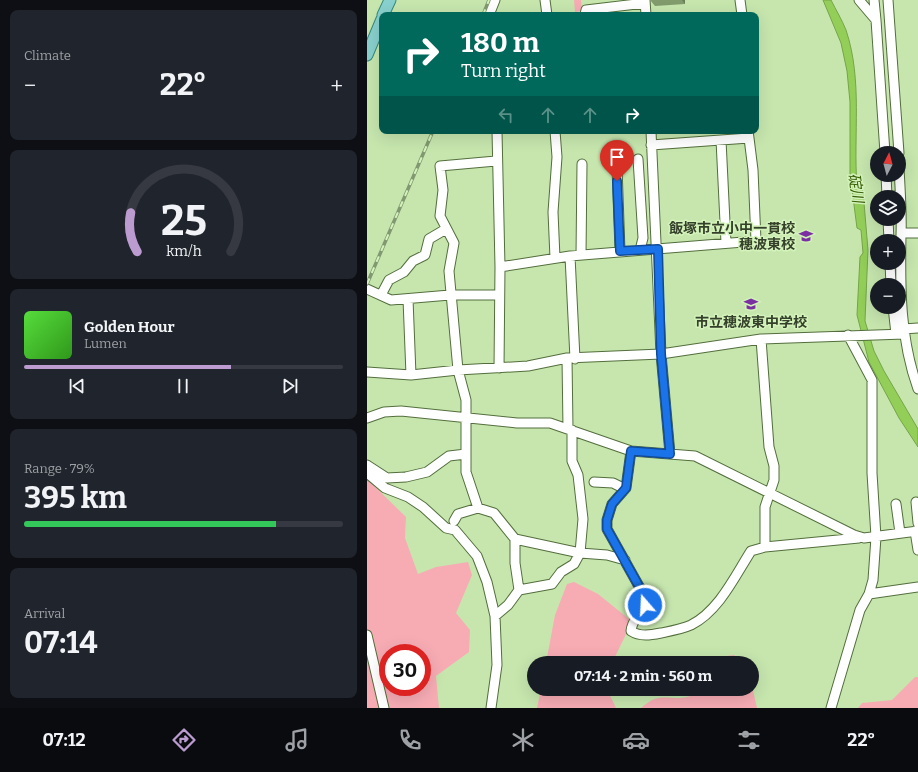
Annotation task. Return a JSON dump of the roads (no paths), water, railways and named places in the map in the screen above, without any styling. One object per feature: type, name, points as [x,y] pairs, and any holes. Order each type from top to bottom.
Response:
[{"type":"main road","points":[[384,12],[390,0]]},
{"type":"main road","points":[[367,55],[379,26]]},
{"type":"street","points":[[490,12],[495,0]]},
{"type":"street","points":[[545,0],[547,12]]},
{"type":"street","points":[[740,0],[742,12]]},
{"type":"street","points":[[859,0],[876,20]]},
{"type":"street","points":[[874,0],[885,146]]},
{"type":"street","points":[[888,0],[898,146]]},
{"type":"street","points":[[585,12],[585,10],[645,2],[646,12]]},
{"type":"street","points":[[497,134],[496,161],[500,266],[499,368]]},
{"type":"street","points":[[555,134],[557,157],[553,212],[555,258]]},
{"type":"street","points":[[651,134],[658,249],[661,354],[670,454]]},
{"type":"street","points":[[500,266],[570,256],[620,251],[756,241],[753,170],[749,134],[721,140],[651,145]]},
{"type":"street","points":[[721,140],[726,243]]},
{"type":"street","points":[[638,158],[643,238],[640,250]]},
{"type":"street","points":[[478,508],[467,472],[466,400],[458,370],[450,295],[449,271],[454,243],[440,216],[443,190],[440,166],[496,161]]},
{"type":"street","points":[[581,255],[582,164]]},
{"type":"street","points":[[617,167],[620,251]]},
{"type":"street","points":[[901,226],[901,332]]},
{"type":"street","points":[[381,295],[389,280],[404,272],[413,261],[425,255],[429,239],[446,229]]},
{"type":"street","points":[[901,233],[918,232]]},
{"type":"street","points":[[495,616],[508,605],[519,590],[552,584],[561,572],[574,564],[580,553],[583,519],[578,475],[572,461],[570,430],[570,256]]},
{"type":"street","points":[[367,290],[391,300],[450,295],[499,296]]},
{"type":"street","points":[[408,299],[411,375]]},
{"type":"street","points":[[895,314],[917,385]]},
{"type":"street","points":[[367,372],[411,375],[458,370],[528,366],[571,358],[661,354],[761,339],[875,334],[901,332],[918,328]]},
{"type":"street","points":[[831,708],[860,610],[869,594],[873,580],[876,537],[872,473],[872,380],[852,335]]},
{"type":"street","points":[[761,339],[769,447],[774,466],[774,480],[765,507],[765,547]]},
{"type":"street","points":[[367,418],[384,412],[401,411],[517,423],[550,423],[631,451],[695,456],[853,535],[865,538]]},
{"type":"street","points":[[631,451],[625,490],[612,504],[607,520],[607,529],[645,597],[645,605],[632,623],[631,631],[646,635],[682,628],[693,624],[710,610],[724,593],[751,551],[765,547],[876,537],[900,533],[917,528]]},
{"type":"street","points":[[367,465],[387,478],[406,477],[427,472],[449,456],[466,454]]},
{"type":"street","points":[[367,473],[385,488],[409,497],[423,507],[446,528],[455,530],[477,556],[487,582],[495,616],[497,665],[491,708]]},
{"type":"street","points":[[594,482],[613,483],[625,490]]},
{"type":"street","points":[[916,502],[918,550]]},
{"type":"street","points":[[896,504],[900,533]]},
{"type":"street","points":[[454,521],[458,514],[478,508],[494,513],[515,539],[580,553],[607,555],[625,560]]},
{"type":"street","points":[[515,539],[515,563],[519,590]]},
{"type":"street","points":[[869,594],[918,587]]},
{"type":"street","points":[[367,635],[384,708]]},
{"type":"water","name":"碇川","points":[[823,0],[831,0],[846,30],[854,69],[856,88],[857,186],[863,191],[868,250],[865,321],[874,351],[918,429],[918,447],[899,418],[869,362],[857,315],[860,257],[863,253],[861,230],[857,228],[850,174],[850,102],[847,71],[841,43]]},
{"type":"railway","points":[[484,12],[489,0]]},
{"type":"railway","points":[[367,284],[432,134]]},
{"type":"place","name":"飯塚市立小中一貫校 穂波東校","points":[[806,236]]},
{"type":"place","name":"市立穂波東中学校","points":[[751,304]]}]
